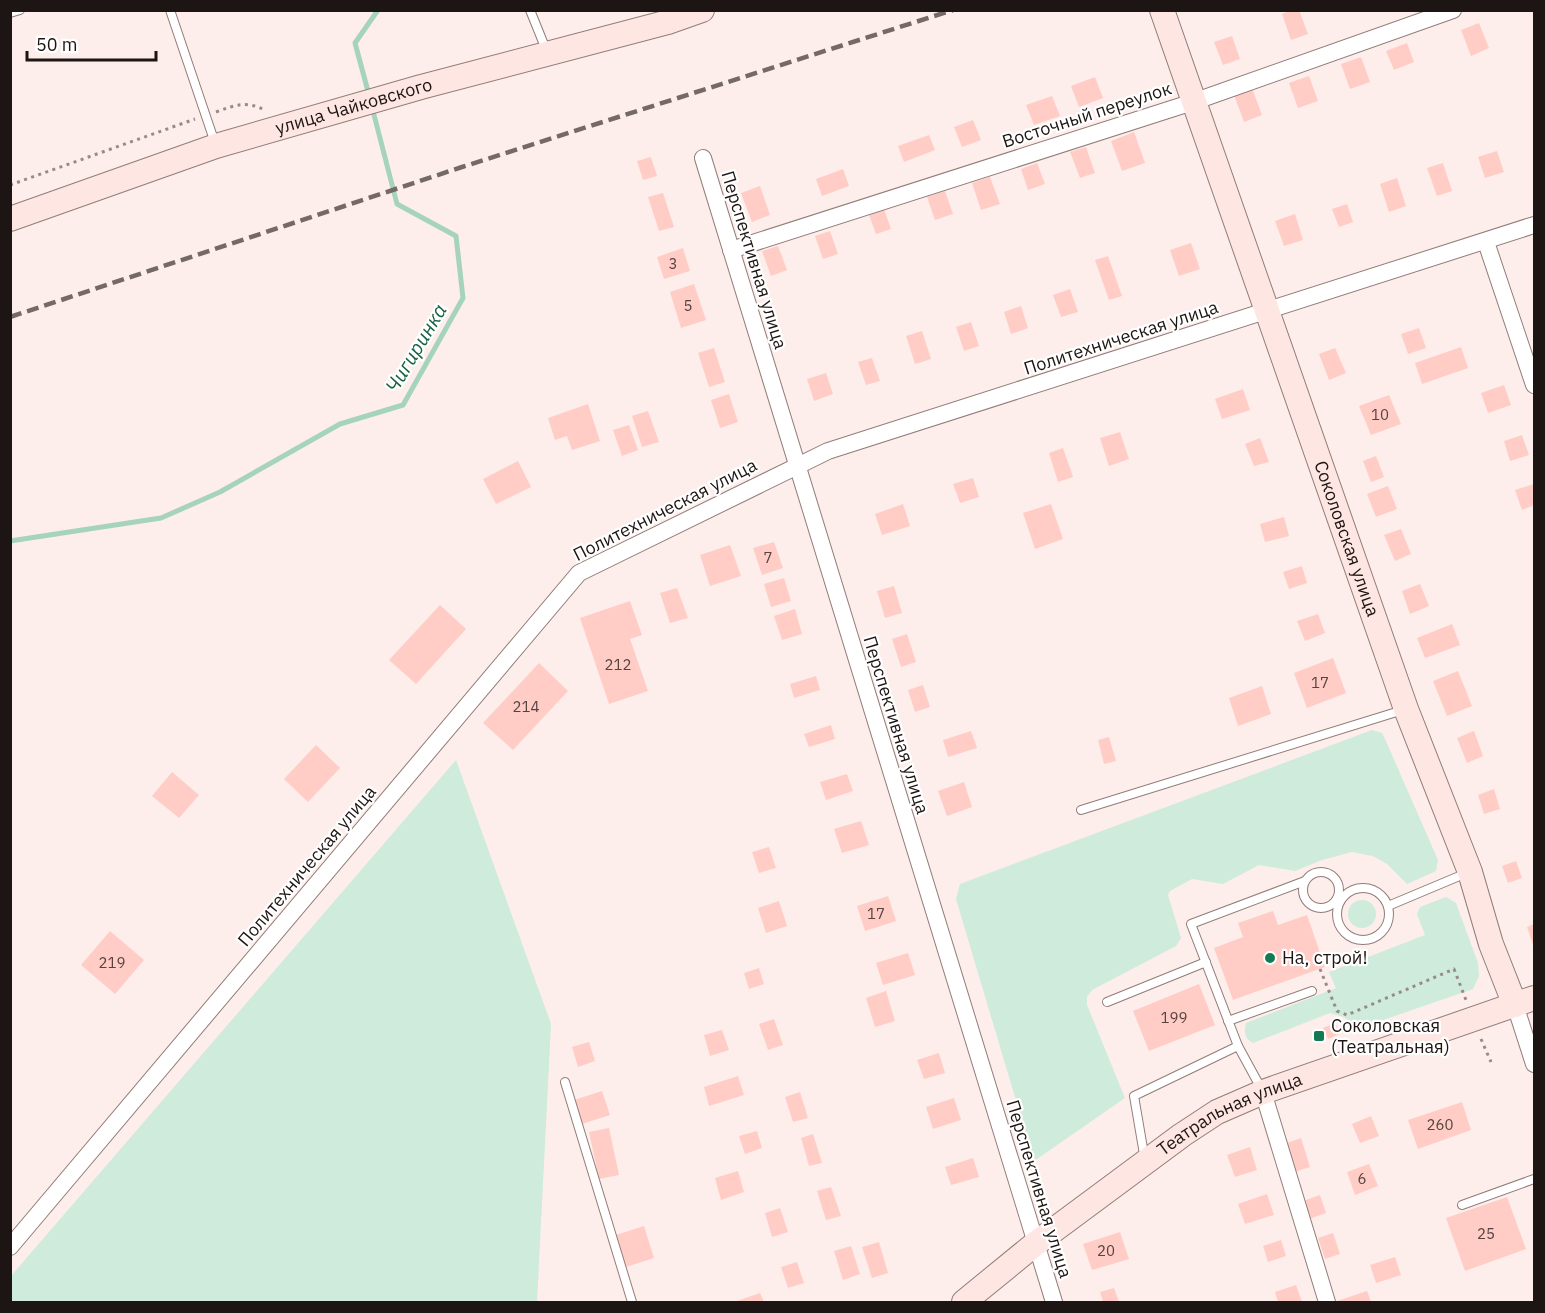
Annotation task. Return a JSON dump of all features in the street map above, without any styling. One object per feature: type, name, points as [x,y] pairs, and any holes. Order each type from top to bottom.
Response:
[{"type":"street","name":"улица Чайковского","points":[[10,219],[216,146],[421,87],[668,22],[702,10]]},
{"type":"street","name":"Соколовская улица","points":[[1162,10],[1406,710],[1470,872],[1491,944],[1525,1002],[1534,1064]]},
{"type":"street","name":"Восточный переулок","points":[[731,250],[1193,102],[1453,10]]},
{"type":"street","name":"Перспективная улица","points":[[703,158],[1054,1302]]},
{"type":"street","name":"Политехническая улица","points":[[10,1247],[579,573],[828,451],[1534,225]]},
{"type":"street","points":[[1486,242],[1534,385]]},
{"type":"street","name":"Театральная улица","points":[[964,1302],[1035,1244],[1217,1112],[1263,1092],[1525,1002]]},
{"type":"street","points":[[1263,1092],[1328,1302]]},
{"type":"lane","points":[[10,13],[20,10]]},
{"type":"lane","points":[[170,10],[216,146]]},
{"type":"lane","points":[[530,10],[548,53]]},
{"type":"lane","points":[[1081,810],[1406,710]]},
{"type":"lane","points":[[1263,1092],[1238,1046],[1191,924],[1305,881],[1319,872],[1335,878],[1354,890],[1374,891],[1381,895],[1388,906],[1388,923],[1380,934],[1364,940],[1351,938],[1339,924],[1337,912],[1341,900],[1354,890]]},
{"type":"lane","points":[[1388,906],[1470,872]]},
{"type":"lane","points":[[1305,881],[1303,893],[1309,903],[1326,908],[1338,896],[1335,878]]},
{"type":"lane","points":[[1107,1002],[1206,962]]},
{"type":"lane","points":[[1228,1021],[1312,991]]},
{"type":"lane","points":[[1145,1163],[1134,1096],[1238,1046]]},
{"type":"lane","points":[[565,1082],[632,1302]]},
{"type":"lane","points":[[1462,1205],[1534,1179]]},
{"type":"path","points":[[10,185],[241,104],[254,104],[266,111],[276,108]]},
{"type":"path","points":[[1320,969],[1337,1011],[1347,1015],[1454,969],[1467,1002]]},
{"type":"path","points":[[1480,1037],[1491,1062]]},
{"type":"green space","points":[[1372,730],[1382,733],[1385,739],[1438,860],[1436,871],[1407,884],[1387,864],[1373,856],[1352,852],[1322,860],[1295,871],[1259,865],[1223,884],[1192,879],[1170,891],[1168,895],[1181,938],[1176,946],[1092,990],[1087,997],[1087,1005],[1125,1098],[1034,1161],[956,899],[960,884]]},
{"type":"green space","points":[[456,760],[551,1024],[537,1302],[11,1302],[11,1276]]},
{"type":"green space","points":[[1446,897],[1456,903],[1478,963],[1479,976],[1473,989],[1357,1029],[1344,1017],[1330,1013],[1253,1043],[1246,1037],[1246,1023],[1336,988],[1329,972],[1425,935],[1417,914],[1420,907]]},
{"type":"green space","points":[[1362,900],[1372,904],[1376,914],[1372,924],[1362,928],[1352,924],[1348,914],[1352,904]]},
{"type":"building","points":[[1299,10],[1308,34],[1291,40],[1282,14]]},
{"type":"building","points":[[1479,23],[1489,48],[1471,56],[1461,30]]},
{"type":"building","points":[[1232,36],[1240,59],[1223,65],[1214,42]]},
{"type":"building","points":[[1407,43],[1414,62],[1394,70],[1386,51]]},
{"type":"building","points":[[1361,57],[1370,82],[1350,89],[1341,64]]},
{"type":"building","points":[[1309,76],[1318,101],[1298,108],[1289,83]]},
{"type":"building","points":[[1095,77],[1103,98],[1079,107],[1071,86]]},
{"type":"building","points":[[1252,88],[1262,115],[1244,122],[1234,95]]},
{"type":"building","points":[[1052,96],[1060,116],[1034,125],[1026,105]]},
{"type":"building","points":[[973,120],[981,140],[962,147],[954,127]]},
{"type":"building","points":[[1134,132],[1145,163],[1122,171],[1111,141]]},
{"type":"building","points":[[929,135],[935,150],[904,162],[898,146]]},
{"type":"building","points":[[1086,147],[1095,173],[1080,178],[1070,152]]},
{"type":"building","points":[[1497,151],[1504,172],[1485,178],[1478,157]]},
{"type":"building","points":[[651,157],[657,176],[643,180],[637,161]]},
{"type":"building","points":[[1037,163],[1045,184],[1028,190],[1021,169]]},
{"type":"building","points":[[1443,163],[1452,191],[1437,196],[1427,168]]},
{"type":"building","points":[[843,169],[849,186],[822,196],[816,179]]},
{"type":"building","points":[[990,177],[1000,204],[981,210],[972,183]]},
{"type":"building","points":[[1397,178],[1406,206],[1389,212],[1380,184]]},
{"type":"building","points":[[760,186],[770,215],[752,222],[741,193]]},
{"type":"building","points":[[945,191],[953,214],[935,220],[927,197]]},
{"type":"building","points":[[663,193],[674,227],[659,231],[648,197]]},
{"type":"building","points":[[1347,204],[1353,222],[1339,227],[1332,209]]},
{"type":"building","points":[[884,209],[891,229],[876,234],[869,215]]},
{"type":"building","points":[[1295,214],[1303,240],[1284,246],[1275,221]]},
{"type":"building","points":[[830,231],[838,254],[823,259],[815,236]]},
{"type":"building","points":[[1191,243],[1200,269],[1179,276],[1170,250]]},
{"type":"building","points":[[778,246],[787,270],[771,276],[762,251]]},
{"type":"building","points":[[683,248],[690,271],[664,279],[657,257]]},
{"type":"building","points":[[1108,256],[1122,296],[1109,300],[1095,260]]},
{"type":"building","points":[[694,284],[706,320],[681,328],[670,292]]},
{"type":"building","points":[[1070,289],[1078,312],[1061,317],[1053,295]]},
{"type":"building","points":[[1021,306],[1028,328],[1011,334],[1004,312]]},
{"type":"building","points":[[971,322],[979,346],[964,351],[956,327]]},
{"type":"building","points":[[1419,328],[1426,348],[1408,354],[1401,334]]},
{"type":"building","points":[[922,331],[931,359],[915,364],[906,336]]},
{"type":"building","points":[[1461,347],[1468,368],[1422,384],[1415,363]]},
{"type":"building","points":[[714,348],[725,382],[709,387],[698,353]]},
{"type":"building","points":[[1335,348],[1346,373],[1329,380],[1319,354]]},
{"type":"building","points":[[872,358],[880,381],[866,385],[858,362]]},
{"type":"building","points":[[826,373],[833,394],[814,401],[807,379]]},
{"type":"building","points":[[1504,385],[1511,405],[1488,413],[1481,393]]},
{"type":"building","points":[[1243,389],[1250,410],[1222,419],[1215,399]]},
{"type":"building","points":[[729,394],[738,422],[720,428],[711,400]]},
{"type":"building","points":[[1389,395],[1401,424],[1371,435],[1359,406]]},
{"type":"building","points":[[588,404],[600,441],[572,450],[567,436],[555,440],[548,418]]},
{"type":"building","points":[[648,411],[659,442],[642,447],[632,416]]},
{"type":"building","points":[[629,425],[638,450],[622,456],[613,430]]},
{"type":"building","points":[[1120,432],[1129,459],[1109,466],[1100,438]]},
{"type":"building","points":[[1522,435],[1529,455],[1510,461],[1504,441]]},
{"type":"building","points":[[1260,438],[1269,462],[1254,466],[1245,444]]},
{"type":"building","points":[[1063,448],[1073,477],[1058,482],[1049,453]]},
{"type":"building","points":[[1376,456],[1384,477],[1371,482],[1363,461]]},
{"type":"building","points":[[518,461],[531,487],[496,504],[483,479]]},
{"type":"building","points":[[973,478],[979,497],[960,503],[953,484]]},
{"type":"building","points":[[1534,484],[1534,505],[1522,510],[1515,490]]},
{"type":"building","points":[[1388,486],[1397,509],[1376,517],[1367,494]]},
{"type":"building","points":[[903,504],[910,526],[882,535],[875,514]]},
{"type":"building","points":[[1051,504],[1063,539],[1035,549],[1023,513]]},
{"type":"building","points":[[1284,517],[1289,536],[1265,542],[1260,524]]},
{"type":"building","points":[[1401,529],[1411,554],[1395,561],[1384,535]]},
{"type":"building","points":[[774,542],[783,568],[762,575],[753,548]]},
{"type":"building","points":[[730,545],[741,576],[710,586],[700,555]]},
{"type":"building","points":[[1302,566],[1307,583],[1289,589],[1283,572]]},
{"type":"building","points":[[784,578],[791,601],[771,607],[764,584]]},
{"type":"building","points":[[1420,584],[1429,606],[1410,614],[1402,591]]},
{"type":"building","points":[[894,586],[902,613],[885,618],[877,591]]},
{"type":"building","points":[[677,588],[688,618],[670,623],[660,593]]},
{"type":"building","points":[[630,601],[642,635],[630,639],[648,691],[609,704],[580,618]]},
{"type":"building","points":[[440,605],[466,629],[416,684],[389,660]]},
{"type":"building","points":[[795,609],[802,634],[782,640],[774,616]]},
{"type":"building","points":[[1318,614],[1325,633],[1305,641],[1297,621]]},
{"type":"building","points":[[1452,624],[1460,645],[1425,658],[1417,638]]},
{"type":"building","points":[[907,634],[916,662],[901,667],[892,639]]},
{"type":"building","points":[[1333,658],[1346,693],[1307,708],[1294,673]]},
{"type":"building","points":[[539,663],[568,691],[513,750],[483,723]]},
{"type":"building","points":[[1458,671],[1472,706],[1447,716],[1433,681]]},
{"type":"building","points":[[816,676],[820,690],[794,698],[790,684]]},
{"type":"building","points":[[923,685],[930,707],[915,712],[908,690]]},
{"type":"building","points":[[1262,686],[1271,714],[1238,726],[1229,698]]},
{"type":"building","points":[[831,725],[835,739],[809,747],[804,734]]},
{"type":"building","points":[[971,731],[977,748],[948,757],[943,740]]},
{"type":"building","points":[[1474,731],[1483,756],[1467,763],[1457,738]]},
{"type":"building","points":[[1109,737],[1116,761],[1104,764],[1098,740]]},
{"type":"building","points":[[316,745],[340,768],[308,802],[284,779]]},
{"type":"building","points":[[172,772],[199,795],[179,818],[152,796]]},
{"type":"building","points":[[847,774],[853,791],[826,800],[820,782]]},
{"type":"building","points":[[964,782],[972,807],[947,816],[938,791]]},
{"type":"building","points":[[1494,789],[1500,809],[1484,814],[1478,795]]},
{"type":"building","points":[[861,821],[869,845],[842,853],[834,829]]},
{"type":"building","points":[[769,847],[776,868],[759,873],[752,852]]},
{"type":"building","points":[[1516,861],[1522,878],[1508,883],[1502,866]]},
{"type":"building","points":[[888,896],[896,921],[865,931],[857,906]]},
{"type":"building","points":[[779,901],[787,926],[766,933],[758,908]]},
{"type":"building","name":"На, строй!","points":[[1273,911],[1278,925],[1307,915],[1325,967],[1233,1000],[1214,948],[1243,937],[1238,923]]},
{"type":"building","points":[[1534,924],[1534,948],[1527,927]]},
{"type":"building","points":[[110,931],[144,960],[115,994],[81,965]]},
{"type":"building","points":[[908,953],[915,975],[883,985],[876,963]]},
{"type":"building","points":[[759,968],[764,984],[749,989],[744,973]]},
{"type":"building","points":[[1199,984],[1215,1025],[1149,1051],[1133,1011]]},
{"type":"building","points":[[886,991],[895,1021],[875,1027],[866,998]]},
{"type":"building","points":[[774,1019],[783,1045],[768,1050],[759,1024]]},
{"type":"building","points":[[1335,1023],[1340,1034],[1328,1039],[1323,1028]]},
{"type":"building","points":[[722,1030],[729,1050],[710,1056],[704,1035]]},
{"type":"building","points":[[589,1042],[595,1061],[578,1067],[572,1047]]},
{"type":"building","points":[[939,1053],[945,1073],[924,1079],[917,1060]]},
{"type":"building","points":[[738,1076],[744,1095],[709,1106],[704,1087]]},
{"type":"building","points":[[602,1091],[610,1115],[579,1125],[571,1101]]},
{"type":"building","points":[[800,1092],[808,1118],[793,1122],[785,1097]]},
{"type":"building","points":[[954,1098],[961,1120],[933,1129],[926,1107]]},
{"type":"building","points":[[1462,1102],[1471,1130],[1418,1149],[1408,1120]]},
{"type":"building","points":[[1371,1116],[1379,1136],[1360,1143],[1352,1124]]},
{"type":"building","points":[[609,1128],[619,1175],[599,1179],[589,1132]]},
{"type":"building","points":[[757,1131],[762,1148],[745,1154],[739,1136]]},
{"type":"building","points":[[813,1134],[822,1163],[809,1166],[801,1138]]},
{"type":"building","points":[[1301,1138],[1310,1167],[1294,1172],[1284,1144]]},
{"type":"building","points":[[1250,1147],[1257,1170],[1235,1177],[1227,1155]]},
{"type":"building","points":[[973,1158],[979,1177],[951,1185],[945,1167]]},
{"type":"building","points":[[1369,1164],[1378,1186],[1355,1195],[1347,1172]]},
{"type":"building","points":[[738,1171],[744,1192],[721,1200],[715,1178]]},
{"type":"building","points":[[831,1187],[841,1216],[826,1220],[817,1191]]},
{"type":"building","points":[[1267,1194],[1274,1215],[1245,1224],[1238,1204]]},
{"type":"building","points":[[1320,1195],[1326,1213],[1309,1219],[1303,1201]]},
{"type":"building","points":[[1507,1197],[1526,1249],[1465,1271],[1446,1218]]},
{"type":"building","points":[[780,1208],[788,1232],[772,1237],[765,1213]]},
{"type":"building","points":[[644,1226],[654,1258],[626,1267],[616,1235]]},
{"type":"building","points":[[1120,1232],[1129,1259],[1092,1270],[1083,1244]]},
{"type":"building","points":[[1333,1233],[1340,1254],[1325,1259],[1318,1238]]},
{"type":"building","points":[[1281,1240],[1286,1256],[1268,1262],[1263,1246]]},
{"type":"building","points":[[879,1242],[888,1273],[872,1278],[862,1247]]},
{"type":"building","points":[[851,1246],[860,1274],[843,1280],[834,1251]]},
{"type":"building","points":[[1395,1257],[1401,1275],[1376,1283],[1370,1265]]},
{"type":"building","points":[[797,1262],[804,1283],[788,1288],[781,1267]]},
{"type":"building","points":[[1296,1285],[1302,1302],[1278,1302],[1275,1292]]},
{"type":"building","points":[[1114,1288],[1119,1302],[1103,1302],[1100,1292]]},
{"type":"building","points":[[1367,1291],[1371,1302],[1334,1302]]},
{"type":"building","points":[[760,1293],[764,1302],[734,1302]]},
{"type":"waterway","name":"Чигиринка","points":[[369,95],[355,43],[378,10]]},
{"type":"waterway","name":"Чигиринка","points":[[10,541],[161,518],[220,492],[340,424],[403,405],[463,298],[456,236],[397,204],[372,107]]},
{"type":"railway","points":[[10,317],[462,167],[953,10]]},
{"type":"place","name":"На, строй!","points":[[1270,958]]},
{"type":"place","name":"Соколовская (Театральная)","points":[[1319,1036]]}]
